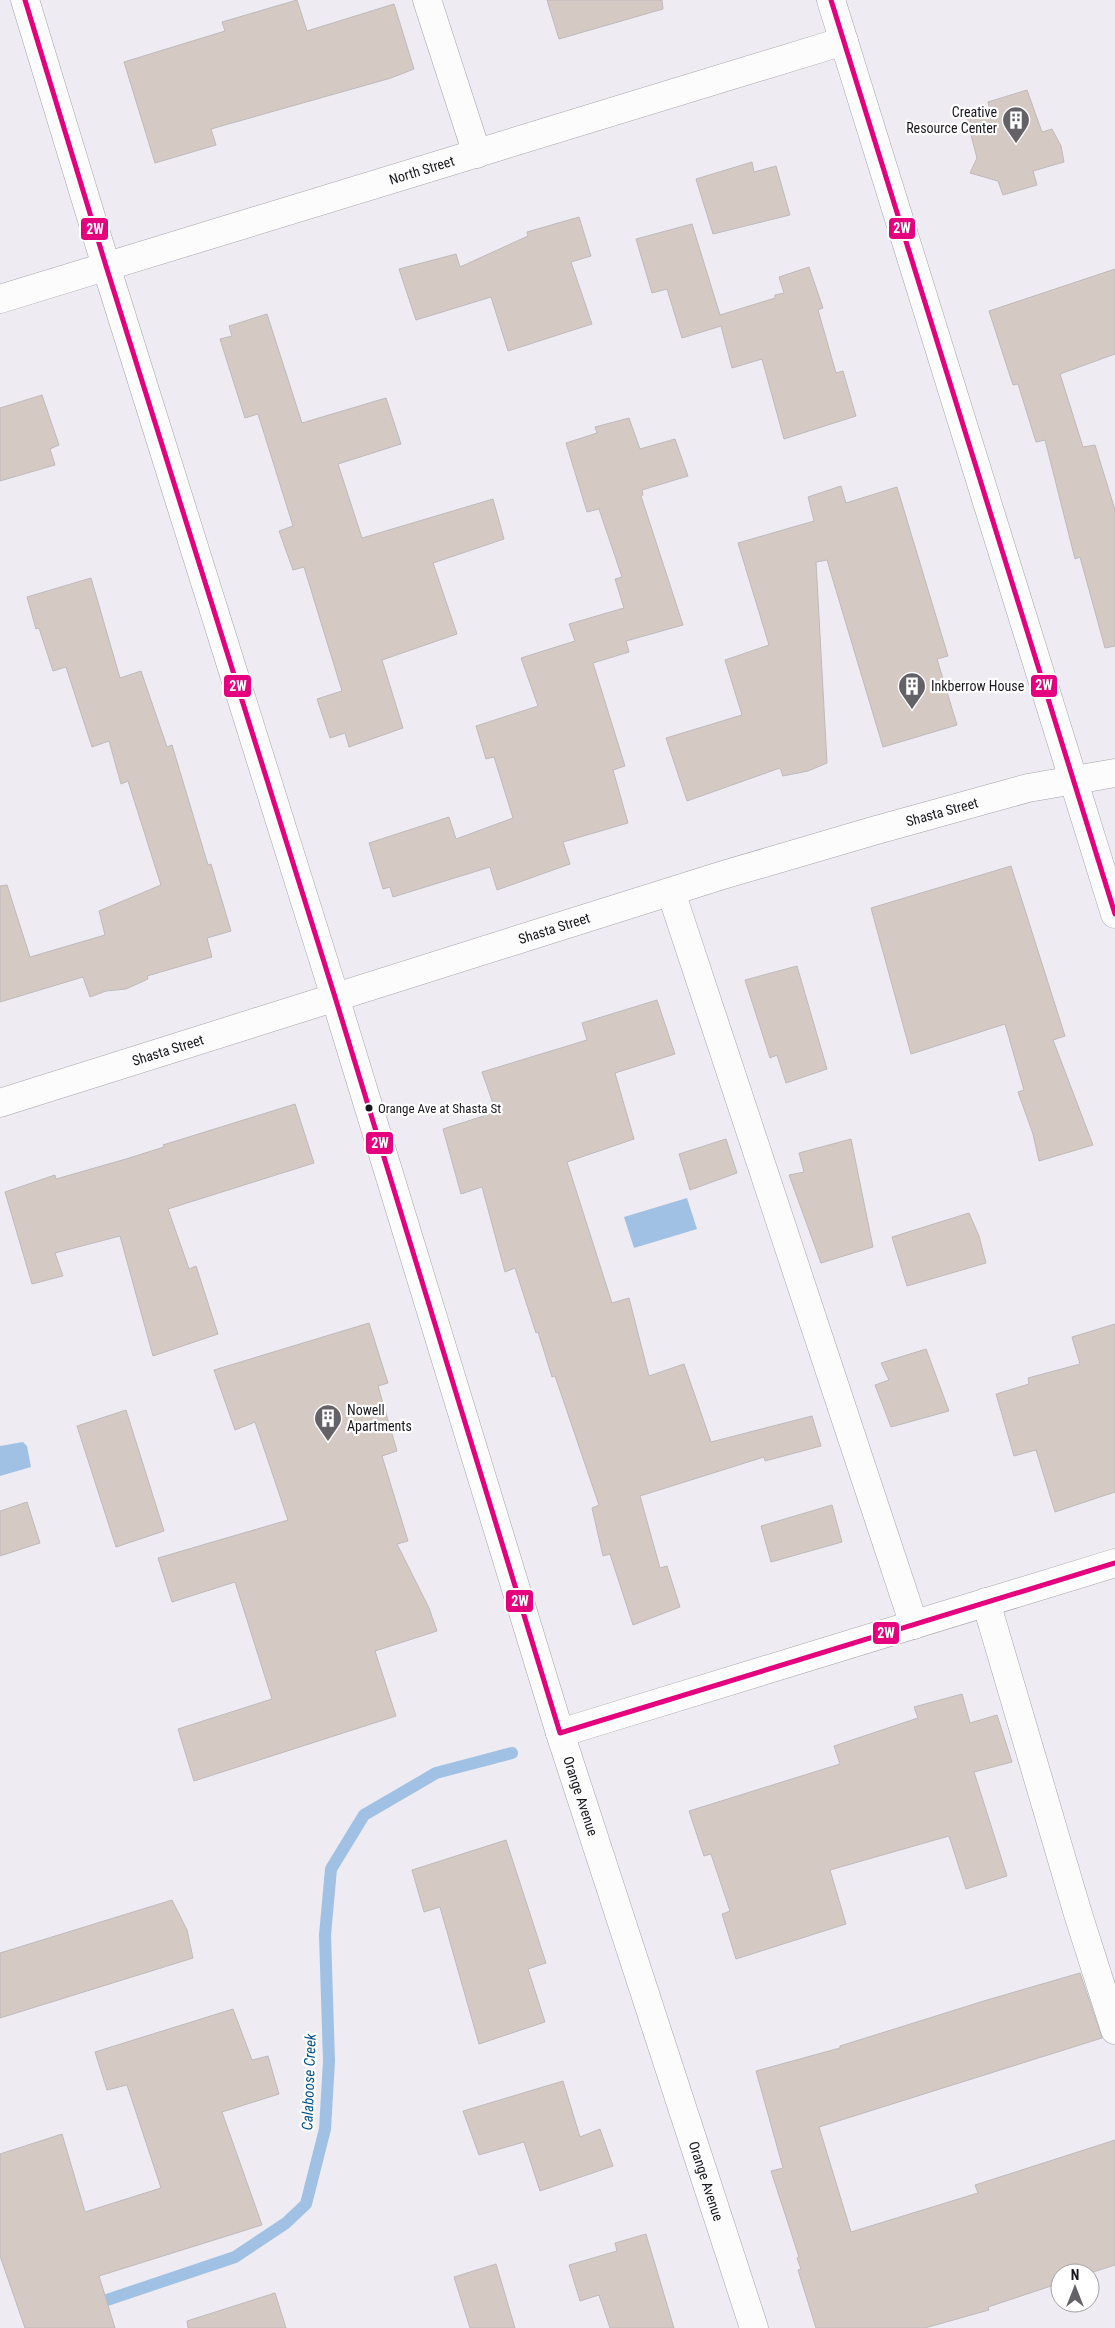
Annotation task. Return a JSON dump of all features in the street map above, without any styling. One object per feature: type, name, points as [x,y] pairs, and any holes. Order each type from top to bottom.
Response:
[{"type":"street","name":"Orange Avenue","points":[[25,0],[106,266],[335,997],[560,1733],[754,2328]]},
{"type":"street","points":[[427,0],[477,154]]},
{"type":"street","points":[[831,0],[1115,914]]},
{"type":"street","name":"North Street","points":[[0,299],[844,41]]},
{"type":"street","name":"Shasta Street","points":[[0,1103],[671,892],[873,831],[1028,788],[1115,773]]},
{"type":"street","points":[[671,892],[914,1625]]},
{"type":"street","points":[[560,1733],[1115,1563]]},
{"type":"street","points":[[986,1602],[1115,2030]]},
{"type":"water","points":[[687,1198],[697,1229],[634,1248],[624,1217]]},
{"type":"water","points":[[23,1442],[27,1446],[31,1467],[0,1476],[0,1446]]},
{"type":"building","points":[[297,0],[307,31],[394,4],[414,69],[391,78],[211,129],[216,145],[155,163],[124,62],[225,31],[222,22]]},
{"type":"building","points":[[547,0],[662,0],[663,9],[559,39]]},
{"type":"building","name":"Creative Resource Center","points":[[1027,90],[1042,132],[1052,129],[1061,146],[1064,162],[1033,171],[1037,185],[1003,195],[998,181],[970,173],[977,158],[966,116],[990,110],[988,102]]},
{"type":"building","points":[[752,162],[754,172],[776,166],[790,215],[713,234],[696,179]]},
{"type":"building","points":[[579,217],[591,256],[571,262],[592,324],[508,351],[491,297],[416,320],[399,269],[456,254],[460,267],[528,236],[527,232]]},
{"type":"building","points":[[692,224],[720,315],[775,298],[775,295],[784,293],[779,277],[809,267],[823,308],[818,310],[836,373],[843,371],[856,416],[784,439],[762,359],[732,368],[721,326],[682,338],[667,289],[652,293],[636,239]]},
{"type":"building","points":[[1115,269],[1115,354],[1060,374],[1083,447],[1095,445],[1115,510],[1115,646],[1105,648],[1080,557],[1075,559],[1045,440],[1036,442],[1018,384],[1013,385],[989,311]]},
{"type":"building","points":[[267,314],[302,423],[386,398],[401,444],[338,464],[362,538],[493,499],[504,539],[433,563],[457,634],[382,660],[403,728],[349,747],[345,733],[330,738],[317,699],[342,691],[304,567],[293,570],[279,531],[293,526],[258,414],[245,418],[220,339],[232,336],[229,326]]},
{"type":"building","points":[[42,395],[59,445],[50,449],[55,465],[0,481],[0,408]]},
{"type":"building","points":[[629,418],[640,449],[675,439],[688,476],[642,490],[643,495],[641,496],[683,625],[626,641],[629,652],[593,663],[625,766],[613,770],[628,823],[563,842],[570,864],[497,890],[490,867],[393,897],[390,887],[383,889],[369,843],[449,817],[456,839],[513,818],[494,757],[486,759],[476,726],[538,706],[521,658],[575,641],[569,624],[624,608],[615,579],[622,577],[599,509],[587,512],[566,443],[597,433],[595,427]]},
{"type":"building","points":[[841,486],[846,503],[897,487],[948,656],[937,659],[957,725],[883,747],[827,560],[816,562],[827,763],[808,771],[783,776],[780,768],[687,801],[666,738],[742,715],[725,660],[769,645],[738,543],[814,521],[808,497]]},
{"type":"building","points":[[91,578],[120,678],[141,671],[167,747],[172,745],[208,865],[211,864],[231,931],[207,938],[212,957],[147,976],[148,979],[126,989],[106,991],[90,997],[83,977],[0,1002],[0,886],[7,885],[30,957],[105,935],[99,911],[161,885],[128,781],[121,784],[109,741],[92,747],[66,667],[53,671],[39,628],[36,629],[27,597]]},
{"type":"building","points":[[1011,866],[1065,1036],[1053,1040],[1093,1145],[1039,1161],[1033,1134],[1018,1092],[1024,1090],[1005,1024],[911,1054],[871,908]]},
{"type":"building","points":[[797,966],[827,1069],[786,1083],[777,1055],[770,1058],[745,980]]},
{"type":"building","points":[[657,1000],[675,1054],[615,1073],[634,1139],[567,1162],[612,1303],[629,1298],[649,1376],[684,1364],[711,1442],[812,1416],[821,1446],[765,1461],[764,1457],[640,1496],[660,1568],[667,1566],[680,1607],[633,1625],[610,1554],[603,1556],[592,1508],[599,1505],[555,1376],[552,1377],[538,1332],[536,1333],[515,1268],[505,1272],[482,1187],[461,1194],[443,1129],[496,1112],[482,1072],[587,1040],[582,1023]]},
{"type":"building","points":[[295,1104],[314,1163],[168,1209],[189,1269],[196,1266],[218,1334],[153,1356],[120,1236],[55,1253],[63,1276],[32,1284],[5,1192],[55,1175],[56,1179],[126,1159],[164,1147],[163,1145]]},
{"type":"building","points":[[726,1139],[737,1173],[690,1190],[679,1154]]},
{"type":"building","points":[[851,1139],[873,1247],[821,1263],[789,1175],[804,1172],[799,1153]]},
{"type":"building","points":[[969,1213],[979,1236],[986,1263],[907,1286],[892,1237]]},
{"type":"building","points":[[369,1323],[388,1383],[378,1386],[397,1451],[382,1456],[408,1541],[397,1544],[429,1608],[437,1631],[375,1651],[396,1716],[194,1781],[178,1729],[272,1699],[235,1582],[172,1602],[158,1558],[288,1520],[255,1422],[235,1430],[214,1370]]},
{"type":"building","points":[[1115,1324],[1115,1492],[1055,1512],[1036,1450],[1014,1456],[996,1394],[1029,1384],[1028,1378],[1080,1364],[1072,1337]]},
{"type":"building","points":[[926,1349],[949,1411],[891,1427],[875,1385],[889,1380],[881,1363]]},
{"type":"building","points":[[126,1410],[164,1531],[116,1547],[77,1426]]},
{"type":"building","points":[[27,1502],[40,1543],[0,1556],[0,1511]]},
{"type":"building","points":[[832,1505],[842,1542],[771,1562],[761,1526]]},
{"type":"building","points":[[962,1694],[970,1723],[997,1715],[1012,1762],[974,1772],[1007,1876],[966,1889],[949,1836],[830,1870],[846,1924],[736,1959],[722,1914],[730,1911],[711,1854],[704,1856],[689,1811],[840,1764],[834,1746],[918,1718],[914,1707]]},
{"type":"building","points":[[506,1840],[546,1963],[528,1969],[545,2022],[479,2044],[440,1907],[424,1912],[412,1870]]},
{"type":"building","points":[[172,1900],[187,1930],[193,1958],[0,2018],[0,1953]]},
{"type":"building","points":[[1080,1973],[1102,2038],[819,2127],[851,2232],[978,2193],[975,2185],[1115,2140],[1115,2265],[1100,2270],[1100,2263],[1050,2263],[1050,2286],[988,2307],[989,2310],[925,2328],[816,2328],[798,2270],[801,2269],[797,2258],[799,2257],[771,2171],[783,2168],[756,2071],[840,2048],[840,2046]]},
{"type":"building","points":[[233,2009],[252,2060],[268,2056],[279,2094],[222,2112],[262,2225],[99,2276],[115,2328],[25,2328],[0,2256],[0,2154],[62,2134],[85,2212],[161,2188],[127,2085],[107,2090],[95,2052]]},
{"type":"building","points":[[563,2081],[580,2137],[600,2129],[613,2166],[540,2191],[524,2142],[479,2155],[463,2111]]},
{"type":"building","points":[[646,2234],[674,2328],[610,2328],[599,2295],[580,2301],[569,2265],[617,2251],[615,2243]]},
{"type":"building","points":[[496,2264],[515,2328],[470,2328],[454,2277]]},
{"type":"building","points":[[275,2293],[286,2328],[188,2328],[187,2321]]},
{"type":"waterway","name":"Calaboose Creek","points":[[92,2305],[235,2257],[286,2223],[306,2204],[325,2129],[329,2061],[325,1935],[331,1869],[364,1815],[436,1773],[512,1753]]},
{"type":"transit line","name":"2W","points":[[25,0],[106,266],[335,997],[560,1733],[1115,1563]]},
{"type":"transit line","name":"2W","points":[[831,0],[1115,914]]},
{"type":"place","name":"Creative Resource Center","points":[[1016,144]]},
{"type":"place","name":"Inkberrow House","points":[[912,710]]},
{"type":"place","name":"Orange Ave at Shasta St","points":[[369,1108]]},
{"type":"place","name":"Nowell Apartments","points":[[328,1442]]}]
